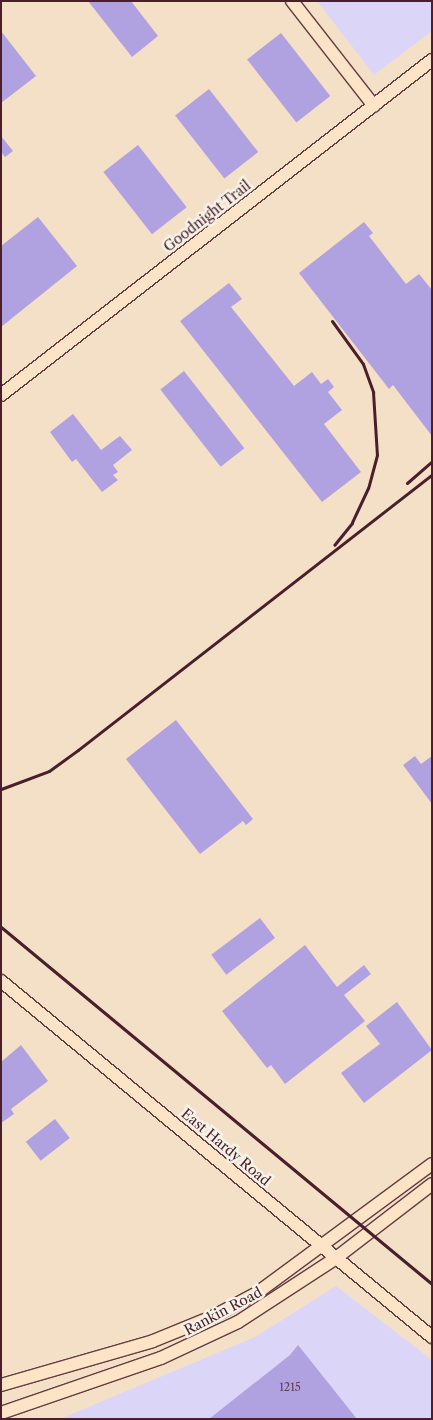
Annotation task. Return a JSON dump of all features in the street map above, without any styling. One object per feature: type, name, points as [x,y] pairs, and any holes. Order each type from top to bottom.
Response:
[{"type":"main road","points":[[292,1],[374,106]]},
{"type":"main road","name":"Goodnight Trail","points":[[3,391],[432,60]]},
{"type":"main road","name":"East Hardy Road","points":[[1,981],[432,1337]]},
{"type":"main road","name":"Rankin Road","points":[[1,1385],[78,1365],[153,1342],[212,1317],[257,1293],[432,1164]]},
{"type":"main road","name":"Rankin Road","points":[[1,1413],[82,1387],[209,1337],[278,1299],[336,1258],[432,1184]]},
{"type":"main road","points":[[78,1365],[82,1387]]},
{"type":"shaded area","points":[[317,1],[432,1],[432,31],[374,75]]},
{"type":"shaded area","points":[[336,1286],[432,1360],[432,1419],[60,1419],[255,1337]]},
{"type":"building","points":[[88,1],[131,1],[158,36],[132,57]]},
{"type":"building","points":[[1,31],[36,76],[1,103]]},
{"type":"building","points":[[281,33],[330,96],[296,123],[247,59]]},
{"type":"building","points":[[209,89],[258,152],[224,179],[175,115]]},
{"type":"building","points":[[1,136],[13,151],[5,157],[1,152]]},
{"type":"building","points":[[138,145],[187,207],[152,234],[103,172]]},
{"type":"building","points":[[38,217],[77,266],[1,327],[1,246]]},
{"type":"building","points":[[364,222],[373,233],[369,236],[406,284],[419,274],[432,290],[432,436],[393,385],[389,389],[299,273]]},
{"type":"building","points":[[229,283],[242,299],[231,307],[294,386],[312,372],[321,384],[328,379],[334,387],[328,392],[342,410],[324,424],[361,472],[322,502],[180,321]]},
{"type":"building","points":[[184,371],[244,448],[221,467],[160,389]]},
{"type":"building","points":[[73,414],[101,450],[120,436],[132,450],[113,465],[118,472],[113,475],[118,480],[102,492],[76,459],[72,462],[50,432]]},
{"type":"building","points":[[176,720],[253,819],[246,825],[243,821],[200,854],[126,759]]},
{"type":"building","points":[[415,756],[421,764],[432,756],[432,804],[403,765]]},
{"type":"building","points":[[260,918],[275,938],[226,975],[211,955]]},
{"type":"building","points":[[305,945],[337,987],[364,965],[371,974],[344,995],[365,1021],[285,1084],[271,1065],[267,1068],[222,1011]]},
{"type":"building","points":[[397,1002],[432,1050],[364,1103],[341,1073],[380,1044],[366,1026]]},
{"type":"building","points":[[21,1045],[48,1081],[11,1109],[14,1114],[1,1123],[1,1062]]},
{"type":"building","points":[[55,1119],[70,1138],[41,1161],[26,1142]]},
{"type":"building","points":[[298,1345],[357,1419],[209,1419],[290,1355]]},
{"type":"railway","points":[[332,321],[363,364],[373,392],[377,455],[368,488],[352,523],[334,545]]},
{"type":"railway","points":[[407,483],[432,461]]},
{"type":"railway","points":[[1,789],[49,771],[78,750],[432,474]]},
{"type":"railway","points":[[1,927],[432,1284]]}]
